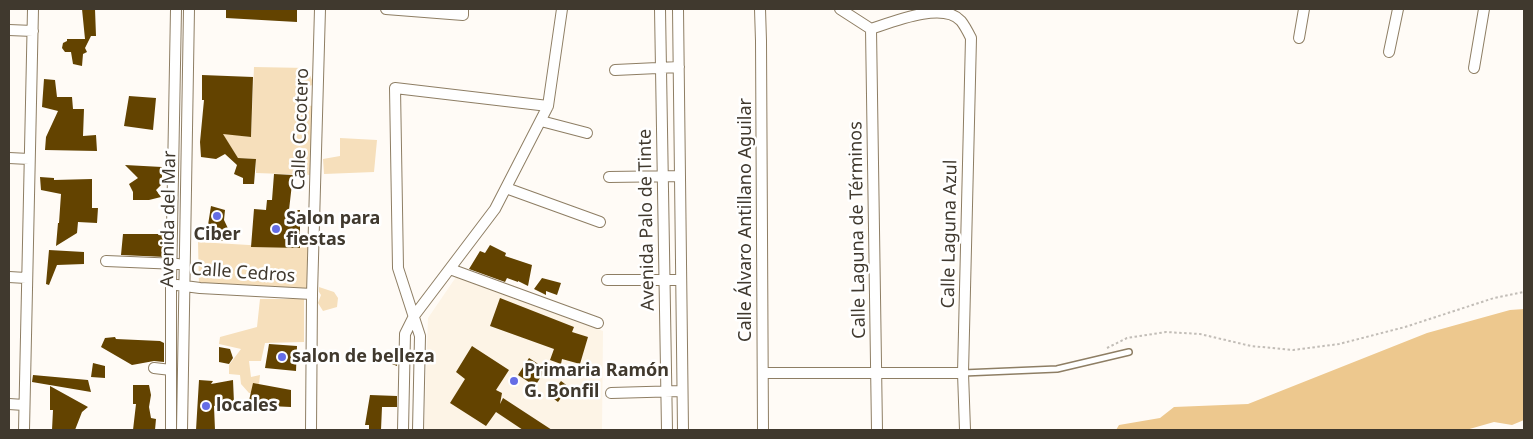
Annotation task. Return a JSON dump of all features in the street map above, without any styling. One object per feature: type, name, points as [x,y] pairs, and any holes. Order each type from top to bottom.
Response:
[{"type":"street","points":[[24,430],[33,9]]},
{"type":"street","name":"Avenida del Mar","points":[[171,430],[171,264],[176,9]]},
{"type":"street","name":"Avenida del Mar","points":[[182,430],[189,9]]},
{"type":"street","name":"Calle Cocotero","points":[[312,430],[312,294],[320,9]]},
{"type":"street","points":[[386,9],[463,12]]},
{"type":"street","points":[[403,430],[405,334],[414,316],[495,208],[541,121],[548,106],[562,9]]},
{"type":"street","name":"Avenida Palo de Tinte","points":[[660,9],[667,430]]},
{"type":"street","name":"Avenida Palo de Tinte","points":[[678,9],[683,430]]},
{"type":"street","name":"Calle Álvaro Antillano Aguilar","points":[[760,9],[763,430]]},
{"type":"street","points":[[840,9],[871,29]]},
{"type":"street","points":[[1299,38],[1304,9]]},
{"type":"street","points":[[1389,52],[1398,9]]},
{"type":"street","points":[[1474,68],[1484,9]]},
{"type":"street","name":"Calle Laguna Azul","points":[[871,29],[912,16],[934,12],[950,14],[960,20],[971,38],[963,373],[965,430]]},
{"type":"street","name":"Calle Laguna de Términos","points":[[871,29],[877,430]]},
{"type":"street","points":[[9,30],[34,31]]},
{"type":"street","points":[[614,70],[679,67]]},
{"type":"street","points":[[418,430],[420,336],[398,268],[395,88],[548,106]]},
{"type":"street","points":[[541,121],[587,134]]},
{"type":"street","points":[[9,158],[29,159]]},
{"type":"street","points":[[609,177],[680,176]]},
{"type":"street","points":[[506,188],[600,222]]},
{"type":"street","points":[[106,262],[184,264]]},
{"type":"street","points":[[450,269],[598,323]]},
{"type":"street","points":[[9,277],[26,278]]},
{"type":"street","points":[[607,280],[681,280]]},
{"type":"street","name":"Calle Cedros","points":[[171,285],[312,294]]},
{"type":"street","points":[[154,368],[171,370]]},
{"type":"street","points":[[763,373],[963,373]]},
{"type":"street","points":[[611,393],[682,391]]},
{"type":"street","points":[[404,400],[419,400]]},
{"type":"street","points":[[9,404],[24,405]]},
{"type":"lane","points":[[963,373],[1057,369],[1129,352]]},
{"type":"path","points":[[1105,358],[1107,348],[1127,338],[1166,332],[1200,334],[1251,346],[1293,350],[1340,344],[1405,327],[1494,298],[1524,292]]},
{"type":"shaded area","points":[[254,67],[307,68],[314,85],[299,87],[298,105],[314,106],[311,175],[256,173],[256,159],[238,158],[222,133],[251,137]]},
{"type":"shaded area","points":[[340,138],[377,140],[374,172],[324,174],[323,159],[340,156]]},
{"type":"shaded area","points":[[198,242],[300,248],[312,243],[312,293],[199,287]]},
{"type":"shaded area","name":"Primaria Ramón G. Bonfil","points":[[456,277],[603,331],[602,430],[424,430],[428,318]]},
{"type":"shaded area","points":[[319,287],[334,292],[338,298],[337,307],[323,311],[318,303],[321,295]]},
{"type":"shaded area","points":[[260,299],[304,299],[304,342],[265,343],[261,361],[249,361],[251,377],[260,375],[258,393],[249,393],[241,384],[240,375],[229,374],[229,365],[241,349],[219,344],[220,337],[257,327]]},
{"type":"shaded area","points":[[1524,309],[1524,420],[1512,425],[1494,422],[1466,430],[1116,430],[1119,425],[1160,418],[1174,407],[1248,404],[1427,333],[1510,310]]},
{"type":"building","points":[[82,9],[95,9],[96,36],[91,36],[85,48],[87,52],[83,54],[82,66],[73,64],[71,52],[65,52],[62,48],[63,43],[67,39],[85,39]]},
{"type":"building","points":[[226,9],[297,9],[297,22],[226,18]]},
{"type":"building","points":[[202,75],[253,77],[251,137],[223,134],[238,158],[256,159],[254,184],[243,184],[243,178],[234,174],[237,165],[225,154],[216,159],[201,157],[200,142],[204,100],[202,100]]},
{"type":"building","points":[[44,79],[55,80],[57,97],[72,97],[73,109],[84,109],[83,136],[96,135],[97,151],[45,150],[46,137],[58,111],[42,107]]},
{"type":"building","points":[[129,96],[156,98],[153,130],[124,126]]},
{"type":"building","points":[[125,165],[162,167],[162,184],[156,190],[161,197],[149,200],[133,200],[133,192],[129,184],[138,178]]},
{"type":"building","name":"Salon para fiestas","points":[[274,174],[293,175],[289,210],[300,210],[300,248],[251,247],[254,209],[266,210],[267,200],[272,200]]},
{"type":"building","points":[[40,177],[54,178],[54,180],[92,179],[92,208],[98,208],[97,223],[78,222],[77,233],[56,246],[61,194],[41,190]]},
{"type":"building","points":[[211,206],[225,210],[224,220],[234,241],[220,241],[220,238],[212,240],[210,224],[208,225]]},
{"type":"building","points":[[123,234],[165,234],[165,257],[121,255]]},
{"type":"building","points":[[490,245],[506,253],[505,256],[532,265],[528,286],[507,278],[505,282],[469,269],[480,251],[485,253]]},
{"type":"building","points":[[49,250],[84,252],[84,264],[57,265],[49,285],[46,284]]},
{"type":"building","points":[[542,278],[561,283],[557,295],[546,291],[546,295],[534,289]]},
{"type":"building","points":[[500,298],[574,327],[572,332],[588,337],[580,364],[562,359],[561,364],[550,360],[554,349],[490,326]]},
{"type":"building","points":[[115,337],[116,339],[160,341],[164,343],[164,362],[154,361],[132,365],[101,347],[105,338]]},
{"type":"building","name":"salon de belleza","points":[[269,344],[297,346],[296,371],[265,368]]},
{"type":"building","points":[[472,346],[509,370],[496,390],[502,393],[500,404],[503,398],[552,430],[523,430],[496,412],[486,426],[450,403],[465,379],[456,372]]},
{"type":"building","points":[[219,347],[230,349],[233,358],[229,364],[219,362]]},
{"type":"building","points":[[374,352],[398,356],[397,366],[372,356]]},
{"type":"building","points":[[529,358],[546,369],[535,386],[518,375]]},
{"type":"building","points":[[93,363],[105,366],[105,378],[91,377]]},
{"type":"building","points":[[33,375],[88,380],[91,392],[32,382]]},
{"type":"building","name":"locales","points":[[199,380],[213,381],[211,384],[233,380],[234,403],[214,406],[215,430],[196,430]]},
{"type":"building","points":[[561,381],[569,387],[558,402],[550,396]]},
{"type":"building","points":[[253,383],[291,390],[291,407],[248,405]]},
{"type":"building","points":[[133,385],[149,385],[151,395],[149,407],[151,418],[156,419],[155,430],[133,430],[136,404],[133,404]]},
{"type":"building","points":[[50,386],[88,407],[82,412],[75,430],[52,430],[53,410],[50,410]]},
{"type":"building","points":[[370,395],[397,396],[397,407],[382,407],[381,430],[369,430],[369,425],[365,425]]},
{"type":"place","name":"Ciber","points":[[217,216]]},
{"type":"place","name":"Salon para fiestas","points":[[276,229]]},
{"type":"place","name":"salon de belleza","points":[[282,357]]},
{"type":"place","name":"Primaria Ramón G. Bonfil","points":[[514,381]]},
{"type":"place","name":"locales","points":[[206,406]]}]
